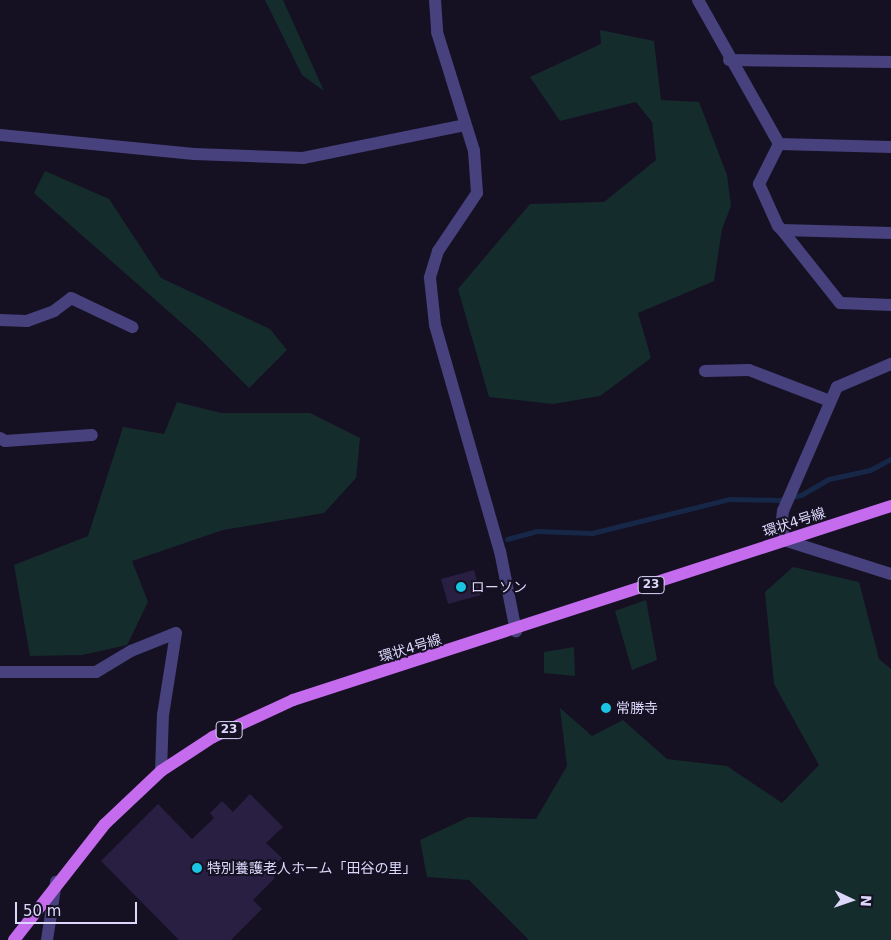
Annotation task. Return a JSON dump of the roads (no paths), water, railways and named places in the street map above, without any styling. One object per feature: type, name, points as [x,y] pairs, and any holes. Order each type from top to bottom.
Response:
[{"type":"main road","name":"環状4号線","points":[[14,940],[56,882],[105,824],[161,771],[213,737],[293,700],[516,631],[891,506]]},
{"type":"street","points":[[435,0],[437,32],[474,152],[477,193],[438,251],[430,278],[434,316],[500,551],[516,631]]},
{"type":"street","points":[[698,0],[729,60],[779,144]]},
{"type":"street","points":[[729,60],[891,62]]},
{"type":"street","points":[[0,135],[194,154],[303,158],[465,125]]},
{"type":"street","points":[[779,144],[891,147]]},
{"type":"street","points":[[779,144],[759,184],[782,230],[840,303],[891,305]]},
{"type":"street","points":[[782,230],[891,233]]},
{"type":"street","points":[[0,320],[27,321],[54,311],[71,298],[132,327]]},
{"type":"street","points":[[891,364],[841,384],[830,401],[786,505],[781,529],[787,541],[891,574]]},
{"type":"street","points":[[705,371],[749,370],[830,401]]},
{"type":"street","points":[[0,438],[5,441],[92,435]]},
{"type":"street","points":[[0,672],[96,672],[131,651],[176,632],[164,715],[161,771]]},
{"type":"street","points":[[47,940],[56,882]]},
{"type":"waterway","points":[[507,539],[536,531],[592,533],[729,499],[779,500],[801,495],[829,479],[870,470],[891,459]]},
{"type":"place","name":"ローソン","points":[[461,587]]},
{"type":"place","name":"常勝寺","points":[[606,708]]},
{"type":"place","name":"特別養護老人ホーム「田谷の里」","points":[[197,868]]}]
